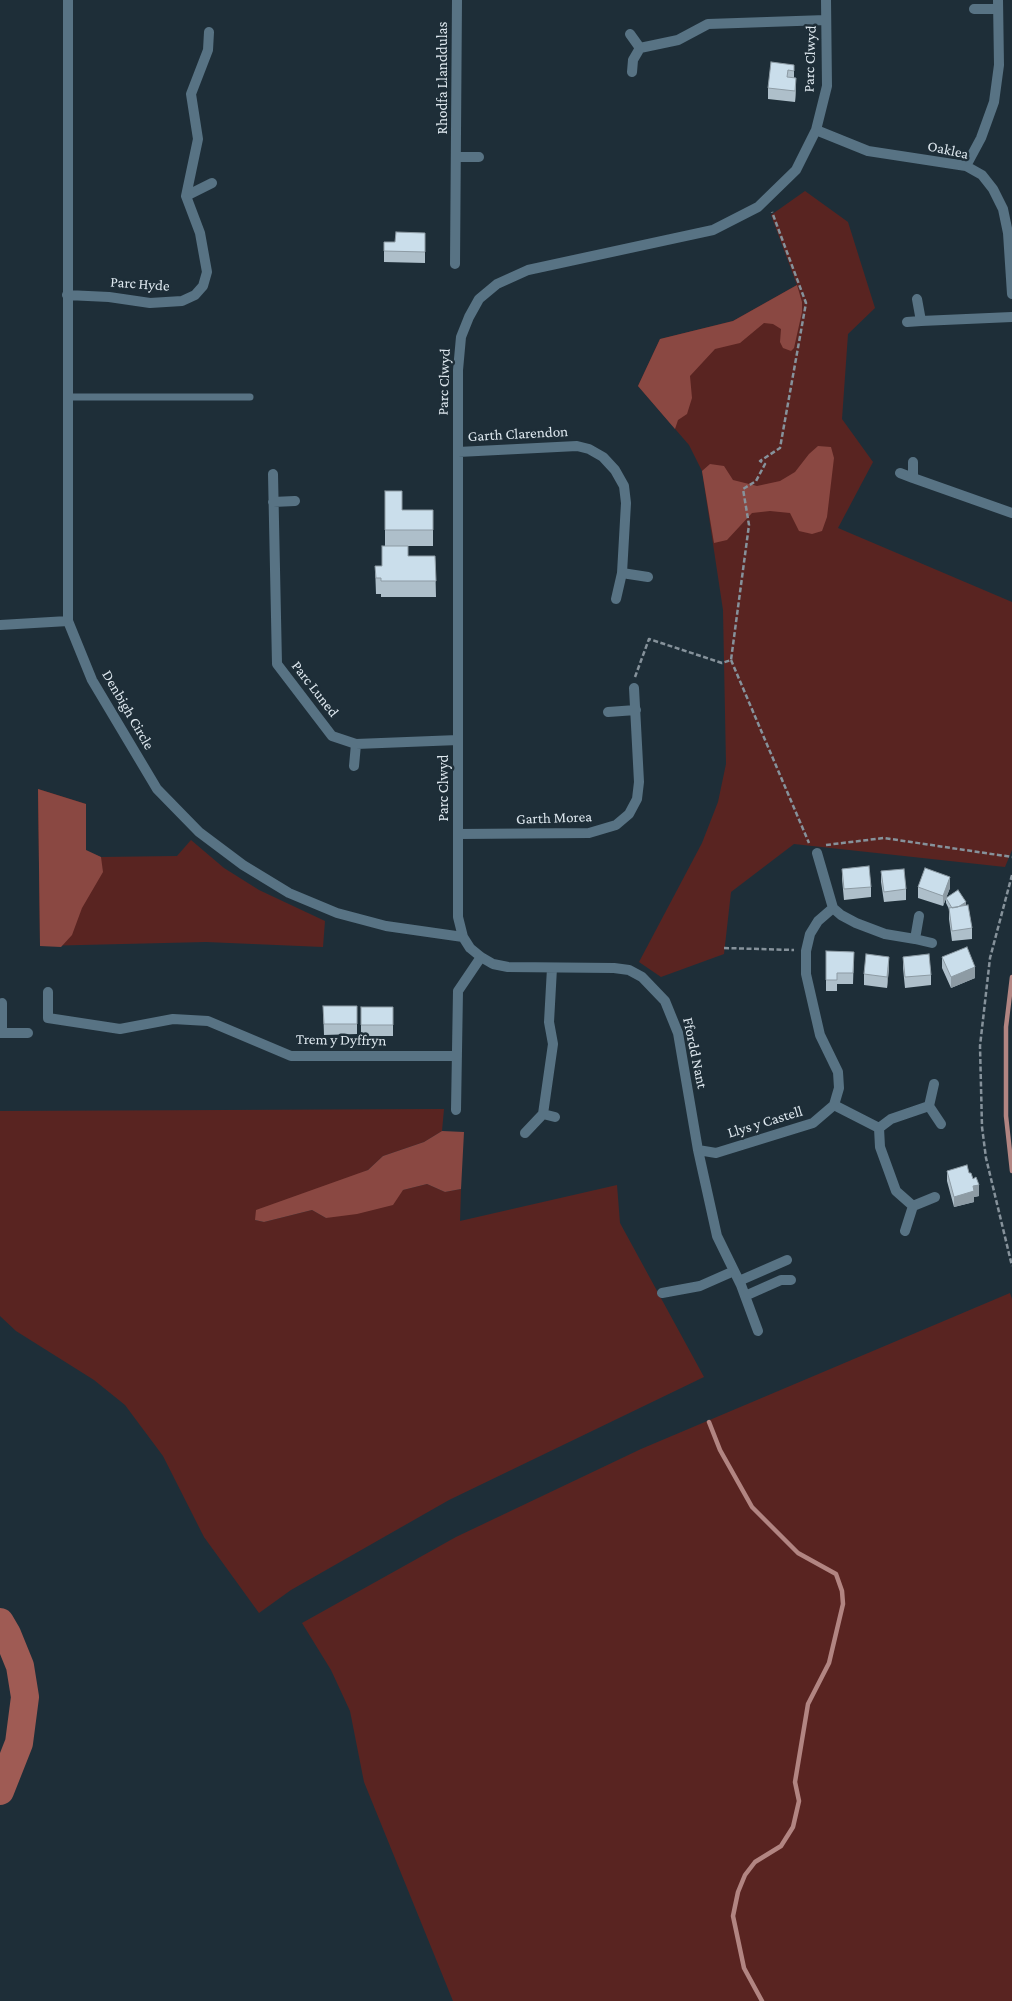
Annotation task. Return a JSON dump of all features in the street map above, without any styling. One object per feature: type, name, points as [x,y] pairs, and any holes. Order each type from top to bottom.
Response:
[{"type":"street","name":"Denbigh Circle","points":[[68,0],[68,621],[92,680],[123,735],[157,789],[199,832],[243,865],[289,893],[336,913],[386,926],[464,936]]},
{"type":"street","name":"Rhodfa Llanddulas","points":[[455,264],[457,0]]},
{"type":"street","name":"Parc Clwyd","points":[[464,936],[458,918],[458,370],[461,337],[478,299],[497,284],[528,270],[713,230],[758,207],[796,170],[816,130],[828,86],[826,0]]},
{"type":"street","points":[[966,166],[981,138],[994,102],[999,65],[998,4],[974,9]]},
{"type":"street","points":[[632,72],[633,60],[640,48],[678,40],[708,24],[826,20]]},
{"type":"street","points":[[186,196],[198,139],[190,94],[208,50],[209,32]]},
{"type":"street","points":[[630,34],[640,48]]},
{"type":"street","name":"Oaklea","points":[[816,130],[868,151],[966,166],[982,175],[1003,209],[1008,232],[1012,294]]},
{"type":"street","points":[[457,157],[479,157]]},
{"type":"street","points":[[186,196],[212,184]]},
{"type":"street","name":"Parc Hyde","points":[[67,295],[109,297],[150,303],[182,301],[195,296],[203,286],[207,272],[200,233],[186,196]]},
{"type":"street","points":[[917,299],[920,321]]},
{"type":"street","points":[[907,322],[1012,317]]},
{"type":"street","name":"Garth Clarendon","points":[[458,452],[576,446],[589,449],[603,457],[615,470],[624,486],[626,504],[622,573],[616,599]]},
{"type":"street","points":[[913,462],[913,478]]},
{"type":"street","points":[[900,473],[1012,513]]},
{"type":"street","name":"Parc Luned","points":[[273,474],[277,664],[332,736],[356,744],[458,740]]},
{"type":"street","points":[[274,502],[295,501]]},
{"type":"street","points":[[622,573],[648,577]]},
{"type":"street","points":[[0,625],[68,621]]},
{"type":"street","name":"Garth Morea","points":[[458,834],[589,833],[606,830],[630,814],[637,799],[639,782],[634,688]]},
{"type":"street","points":[[608,712],[636,710]]},
{"type":"street","points":[[354,766],[356,744]]},
{"type":"street","points":[[817,853],[833,908],[841,916],[885,934],[932,943]]},
{"type":"street","points":[[833,908],[818,921],[810,934],[806,950],[810,996],[820,1035],[838,1072],[839,1088],[834,1105],[879,1128]]},
{"type":"street","points":[[914,939],[919,916]]},
{"type":"street","name":"Ffordd Nant","points":[[464,936],[470,948],[493,964],[508,967],[614,968],[629,970],[642,977],[665,1001],[678,1033],[698,1150],[717,1236],[745,1296],[758,1331]]},
{"type":"street","points":[[456,1110],[458,991],[481,957]]},
{"type":"street","points":[[525,1133],[543,1114],[553,1044],[549,1022],[552,968]]},
{"type":"street","name":"Trem y Dyffryn","points":[[48,992],[48,1018],[120,1029],[173,1019],[208,1021],[291,1056],[457,1056]]},
{"type":"street","points":[[2,1003],[1,1033],[28,1033]]},
{"type":"street","points":[[934,1084],[929,1106],[941,1124]]},
{"type":"street","name":"Llys y Castell","points":[[698,1150],[716,1153],[813,1124],[834,1105]]},
{"type":"street","points":[[879,1128],[891,1119],[929,1106]]},
{"type":"street","points":[[543,1114],[555,1117]]},
{"type":"street","points":[[879,1128],[880,1147],[896,1191],[912,1206]]},
{"type":"street","points":[[912,1206],[935,1197]]},
{"type":"street","points":[[905,1231],[912,1206]]},
{"type":"street","points":[[662,1293],[700,1286],[787,1260]]},
{"type":"street","points":[[745,1296],[781,1280],[791,1280]]},
{"type":"lane","points":[[67,397],[250,397]]},
{"type":"path","points":[[767,198],[806,303],[780,448],[760,461],[764,464],[756,482],[743,489],[749,525],[731,660],[811,848],[817,853],[828,843],[884,838],[1012,857]]},
{"type":"path","points":[[634,688],[635,674],[649,639],[722,662],[731,660]]},
{"type":"path","points":[[1012,875],[990,958],[980,1046],[982,1127],[986,1158],[1012,1266]]},
{"type":"path","points":[[724,948],[806,950]]},
{"type":"shaded area","points":[[805,191],[848,222],[875,308],[848,334],[842,419],[873,462],[838,528],[1012,602],[1012,850],[1005,867],[794,844],[731,892],[724,954],[661,977],[639,962],[702,843],[718,802],[726,764],[723,610],[702,471],[689,445],[638,386],[660,339],[733,321],[797,285],[771,215]]},
{"type":"shaded area","points":[[797,285],[802,302],[802,312],[794,348],[791,351],[783,348],[780,342],[781,329],[773,324],[764,323],[740,343],[715,349],[690,376],[692,398],[687,414],[678,420],[675,429],[638,386],[660,339],[733,321]]},
{"type":"shaded area","points":[[818,446],[831,447],[834,458],[827,517],[822,531],[812,534],[799,531],[790,513],[770,511],[752,513],[727,540],[714,543],[702,471],[710,464],[724,466],[733,480],[757,486],[780,481],[795,472]]},
{"type":"shaded area","points":[[38,789],[86,804],[86,851],[101,857],[177,856],[191,840],[224,868],[259,890],[325,921],[323,947],[206,942],[40,946]]},
{"type":"shaded area","points":[[38,789],[86,804],[86,850],[101,857],[103,872],[82,908],[72,935],[61,947],[40,946]]},
{"type":"shaded area","points":[[444,1109],[442,1131],[424,1142],[383,1156],[368,1170],[255,1220],[264,1222],[312,1210],[326,1218],[403,1190],[427,1184],[445,1192],[461,1189],[460,1221],[617,1185],[620,1223],[704,1377],[449,1500],[291,1590],[259,1613],[204,1537],[163,1456],[125,1405],[94,1380],[16,1331],[0,1316],[0,1111]]},
{"type":"shaded area","points":[[442,1131],[464,1132],[461,1189],[445,1192],[427,1184],[403,1190],[393,1205],[357,1214],[326,1218],[312,1210],[264,1222],[255,1220],[256,1210],[368,1170],[383,1156],[424,1142]]},
{"type":"shaded area","points":[[1010,1293],[1012,1299],[1012,2001],[453,2001],[364,1782],[350,1711],[331,1670],[302,1623],[456,1537],[641,1449]]},
{"type":"building","points":[[771,62],[794,65],[794,71],[788,70],[787,77],[796,78],[795,91],[768,88]]},
{"type":"building","points":[[396,232],[425,233],[425,252],[384,251],[384,242],[395,242]]},
{"type":"building","points":[[385,491],[402,491],[402,510],[433,510],[433,530],[385,530]]},
{"type":"building","points":[[382,546],[408,546],[408,556],[435,556],[436,581],[381,581],[381,578],[376,578],[375,566],[382,566]]},
{"type":"building","points":[[869,866],[871,887],[844,889],[842,869]]},
{"type":"building","points":[[925,868],[950,877],[943,896],[918,887]]},
{"type":"building","points":[[904,869],[906,889],[884,892],[881,871]]},
{"type":"building","points":[[958,890],[966,902],[952,908],[946,898]]},
{"type":"building","points":[[968,905],[972,928],[952,931],[949,908]]},
{"type":"building","points":[[967,947],[975,967],[951,977],[942,957]]},
{"type":"building","points":[[826,951],[854,952],[853,973],[837,973],[837,980],[826,980]]},
{"type":"building","points":[[866,954],[889,957],[887,977],[864,974]]},
{"type":"building","points":[[929,954],[931,975],[905,977],[903,957]]},
{"type":"building","points":[[323,1006],[357,1006],[357,1024],[324,1024]]},
{"type":"building","points":[[361,1007],[393,1007],[393,1025],[361,1025]]},
{"type":"building","points":[[967,1165],[969,1173],[971,1173],[973,1179],[976,1177],[979,1185],[973,1186],[974,1191],[954,1197],[947,1171]]},
{"type":"waterway","points":[[1012,977],[1006,1027],[1006,1116],[1012,1171]]},
{"type":"waterway","points":[[709,1422],[720,1450],[752,1507],[798,1553],[836,1574],[842,1591],[843,1604],[829,1663],[808,1704],[795,1782],[799,1801],[793,1827],[781,1846],[755,1862],[745,1875],[738,1892],[733,1916],[744,1968],[762,2001]]},
{"type":"waterway","points":[[0,1622],[20,1666],[25,1697],[19,1743],[0,1791]]}]
